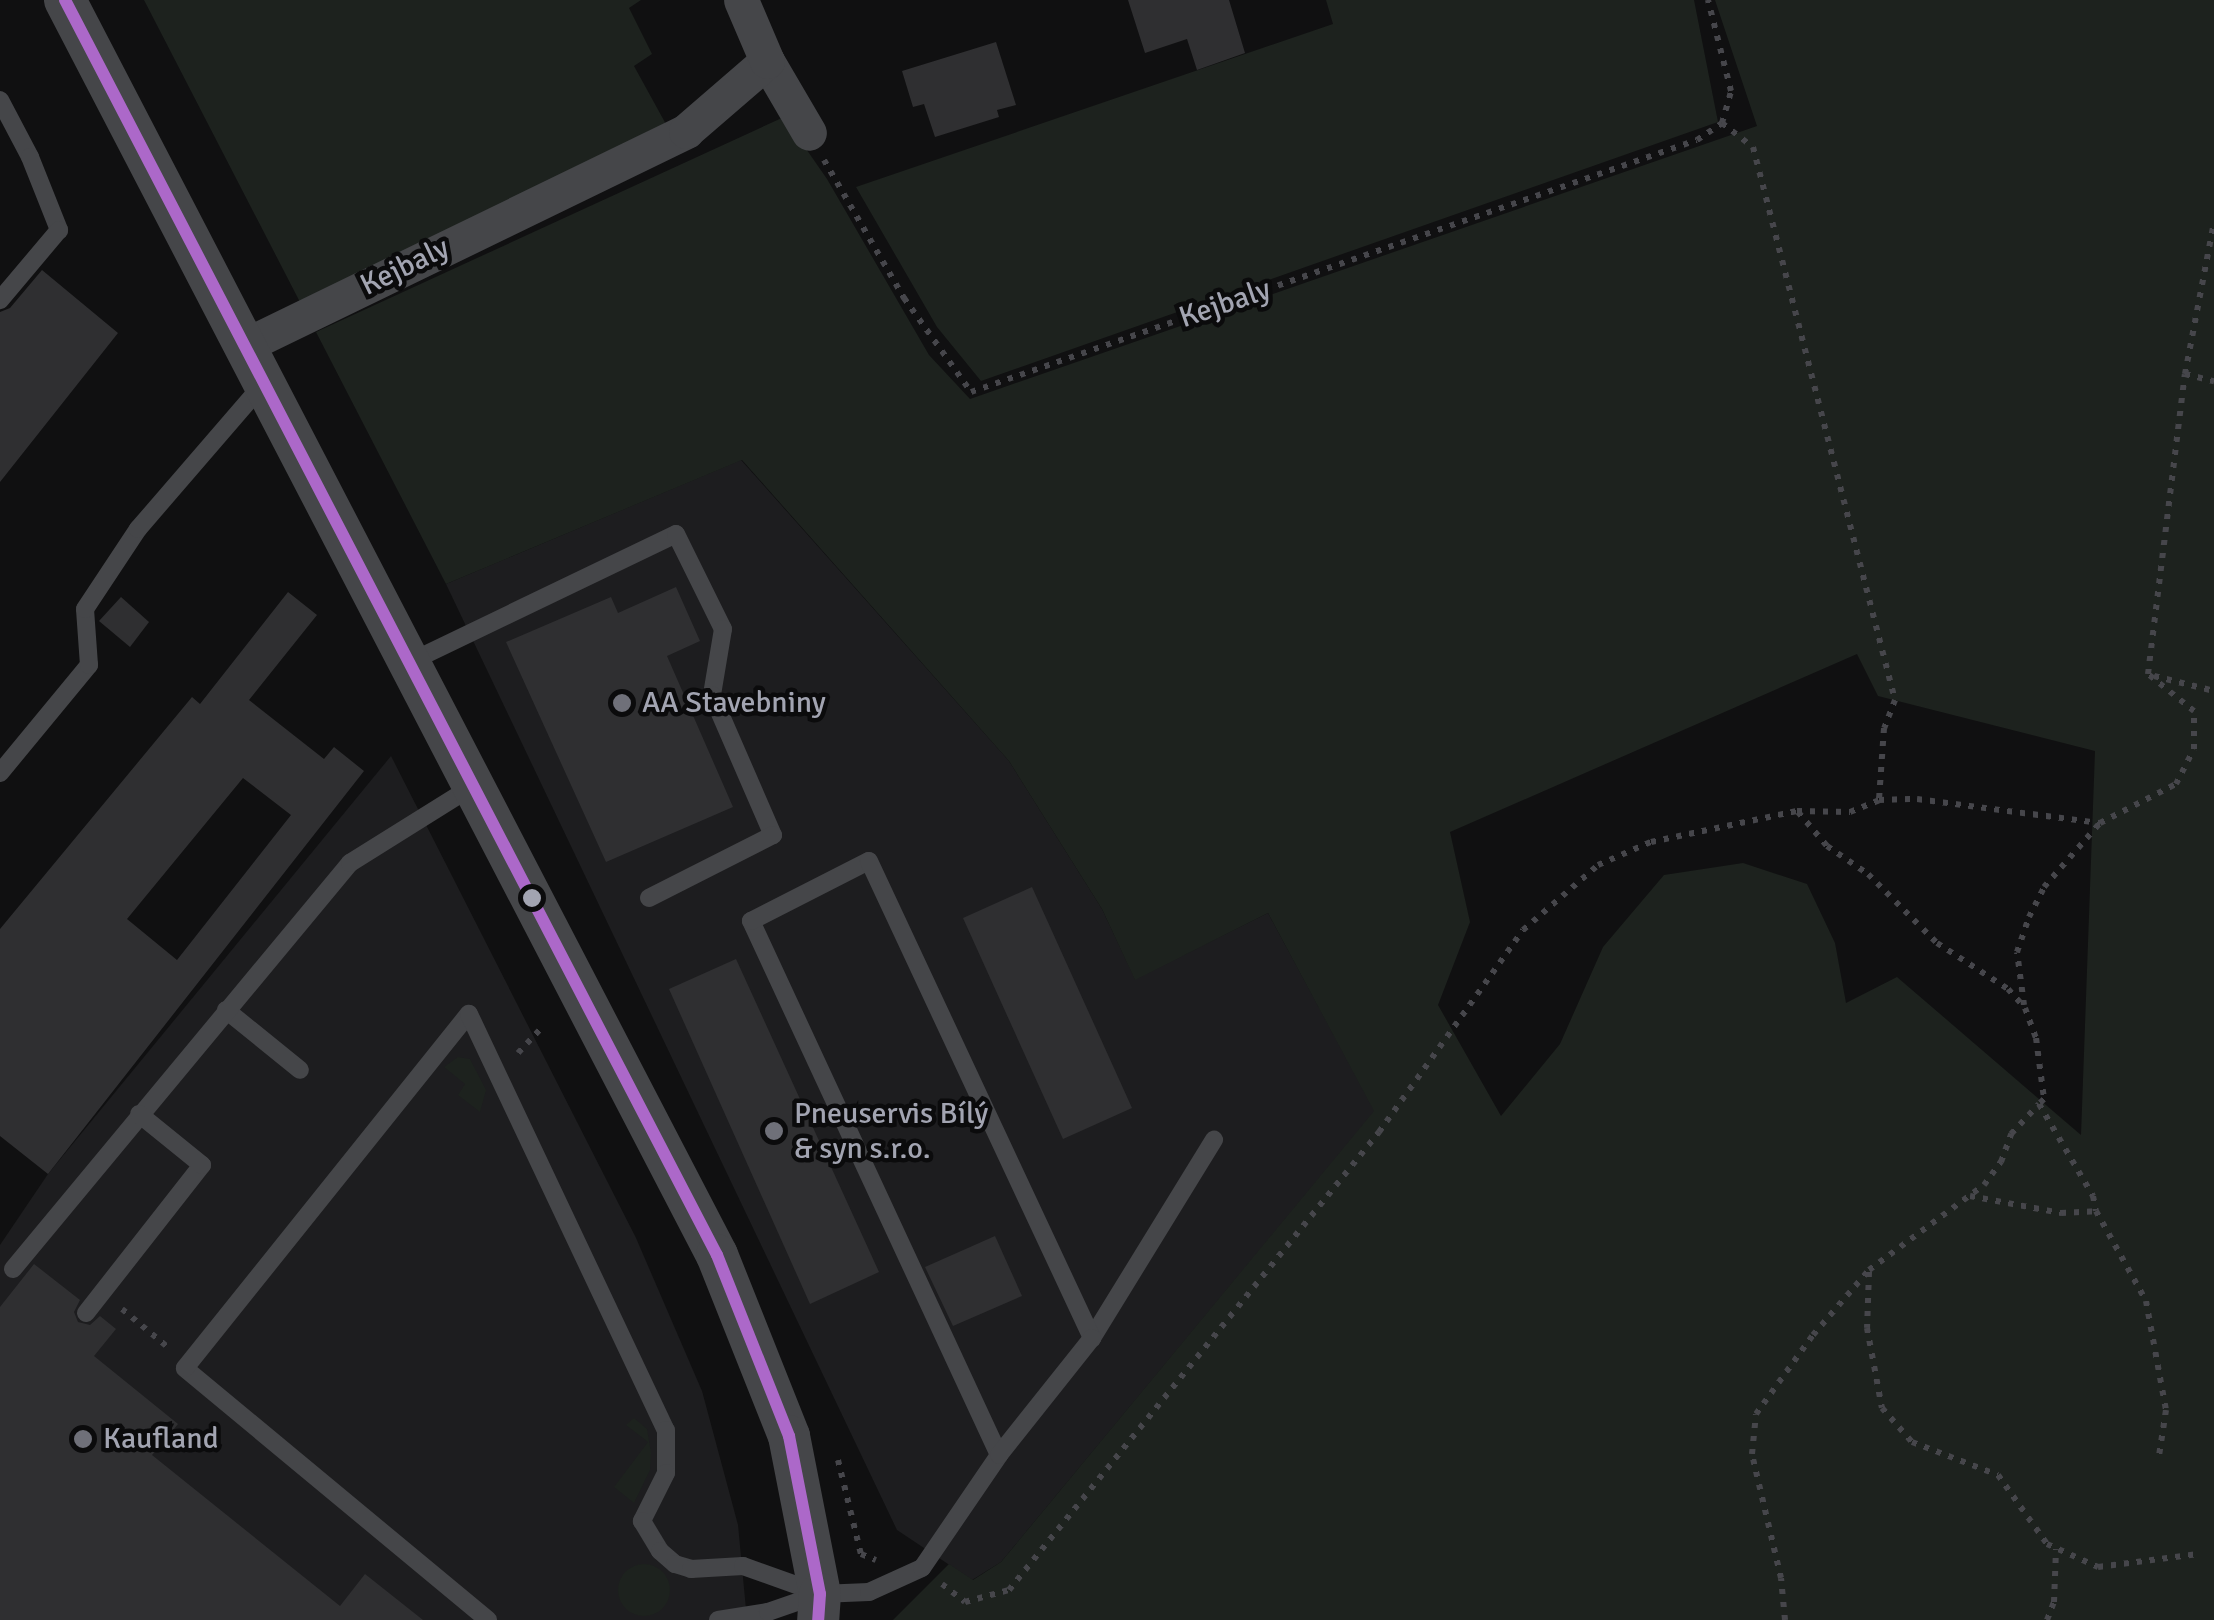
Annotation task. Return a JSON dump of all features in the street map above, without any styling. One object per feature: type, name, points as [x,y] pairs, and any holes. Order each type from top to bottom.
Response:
[{"type":"street","points":[[64,0],[717,1254],[788,1436],[819,1607]]},
{"type":"street","points":[[741,0],[767,61],[809,133]]},
{"type":"street","name":"Kejbaly","points":[[244,346],[686,131],[767,61]]},
{"type":"lane","points":[[0,100],[30,157],[59,230],[0,300]]},
{"type":"lane","points":[[0,773],[88,665],[85,609],[128,545],[264,383]]},
{"type":"lane","points":[[409,663],[676,534],[722,629],[712,694],[772,835],[649,898]]},
{"type":"lane","points":[[13,1269],[350,863],[474,786]]},
{"type":"lane","points":[[999,1455],[751,921],[869,861],[1092,1338]]},
{"type":"lane","points":[[226,1010],[300,1070]]},
{"type":"lane","points":[[488,1620],[185,1368],[469,1014],[666,1430],[666,1473],[642,1521],[660,1551],[674,1564],[691,1570],[743,1566],[819,1607]]},
{"type":"lane","points":[[86,1313],[202,1165],[138,1114]]},
{"type":"lane","points":[[718,1620],[819,1607],[869,1592],[922,1568],[999,1455],[1092,1338],[1214,1140]]},
{"type":"path","points":[[1708,0],[1732,91],[1722,123],[1753,147],[1895,700],[1884,728],[1879,800]]},
{"type":"path","name":"Kejbaly","points":[[809,133],[904,298],[971,392],[1636,162],[1697,140],[1722,123]]},
{"type":"path","points":[[2148,674],[2186,374],[2214,222]]},
{"type":"path","points":[[2186,374],[2214,381]]},
{"type":"path","points":[[2148,674],[2214,691]]},
{"type":"path","points":[[1785,1620],[1752,1454],[1756,1414],[1812,1335],[1870,1270],[1969,1196],[2001,1162],[2010,1134],[2044,1099],[2018,952],[2029,917],[2044,887],[2100,824],[2176,784],[2194,749],[2194,711],[2148,674]]},
{"type":"path","points":[[834,1446],[861,1554],[882,1563],[922,1568],[965,1602],[1010,1590],[1379,1132],[1523,930],[1598,865],[1651,842],[1797,811],[1850,812],[1879,800],[1917,799],[2100,824]]},
{"type":"path","points":[[1797,811],[1826,846],[1868,874],[1936,943],[2008,990],[2025,1008]]},
{"type":"path","points":[[498,1075],[544,1025]]},
{"type":"path","points":[[2040,1104],[2093,1196],[2096,1211],[2146,1301],[2166,1410],[2159,1456]]},
{"type":"path","points":[[1969,1196],[2061,1213],[2096,1211]]},
{"type":"path","points":[[1870,1270],[1867,1328],[1882,1408],[1912,1442],[1998,1475],[2047,1544],[2098,1566],[2198,1554]]},
{"type":"path","points":[[126,1312],[150,1333]]},
{"type":"path","points":[[2047,1620],[2054,1602],[2056,1549]]},
{"type":"shaded area","points":[[144,0],[641,0],[629,8],[652,54],[634,66],[667,126],[302,306]]},
{"type":"shaded area","points":[[1326,0],[1694,0],[1718,122],[981,381],[937,327],[856,187],[1333,24]]},
{"type":"shaded area","points":[[1715,0],[2214,0],[2214,1620],[893,1620],[949,1564],[973,1580],[1001,1562],[1374,1111],[1268,913],[1135,980],[1102,909],[1009,761],[742,460],[446,584],[316,332],[784,117],[827,179],[929,355],[970,399],[1757,126]],"holes":[[[1857,654],[1878,696],[2095,751],[2081,1135],[1897,977],[1846,1003],[1835,943],[1807,884],[1743,863],[1664,875],[1603,947],[1560,1044],[1501,1116],[1438,1005],[1470,922],[1450,832]]]},
{"type":"shaded area","points":[[741,460],[1009,761],[1102,909],[1135,979],[1268,913],[1375,1111],[1001,1562],[972,1580],[897,1530],[446,584]]},
{"type":"shaded area","points":[[391,756],[636,1238],[702,1391],[738,1525],[747,1620],[0,1620],[0,1245],[48,1174]]},
{"type":"shaded area","points":[[458,1057],[470,1059],[486,1090],[480,1112],[458,1095],[465,1084],[444,1067]]},
{"type":"shaded area","points":[[634,1418],[647,1429],[651,1453],[650,1470],[634,1503],[614,1487],[648,1442],[626,1425]]},
{"type":"shaded area","points":[[644,1564],[662,1572],[670,1590],[662,1608],[644,1616],[626,1608],[618,1590],[626,1572]]},
{"type":"building","points":[[1128,0],[1229,0],[1245,53],[1197,70],[1187,39],[1145,53]]},
{"type":"building","points":[[996,42],[1016,105],[997,110],[999,117],[935,137],[924,104],[913,107],[902,71]]},
{"type":"building","points":[[42,270],[118,333],[0,482],[0,312],[10,308]]},
{"type":"building","points":[[676,587],[700,641],[667,656],[733,807],[606,862],[506,642],[611,597],[618,613]]},
{"type":"building","points":[[288,592],[317,615],[249,700],[324,759],[334,747],[364,771],[48,1174],[0,1136],[0,929],[192,697],[200,704]],"holes":[[[243,778],[291,815],[177,960],[127,919]]]},
{"type":"building","points":[[121,597],[149,622],[130,647],[99,621]]},
{"type":"building","points":[[1032,887],[1132,1108],[1063,1139],[963,918]]},
{"type":"building","name":"Pneuservis Bílý & syn s.r.o.","points":[[736,959],[879,1272],[810,1304],[669,989]]},
{"type":"building","points":[[995,1236],[1022,1296],[953,1326],[925,1267]]},
{"type":"building","name":"Kaufland","points":[[34,1264],[80,1300],[74,1312],[78,1322],[90,1325],[100,1316],[116,1329],[94,1356],[178,1424],[152,1455],[340,1606],[365,1574],[423,1620],[0,1620],[0,1307]]},
{"type":"transit line","points":[[65,0],[717,1255],[789,1436],[820,1594],[818,1620]]},
{"type":"place","name":"AA Stavebniny","points":[[622,703]]},
{"type":"place","name":"Pneuservis Bílý & syn s.r.o.","points":[[774,1131]]},
{"type":"place","name":"Kaufland","points":[[83,1439]]}]
